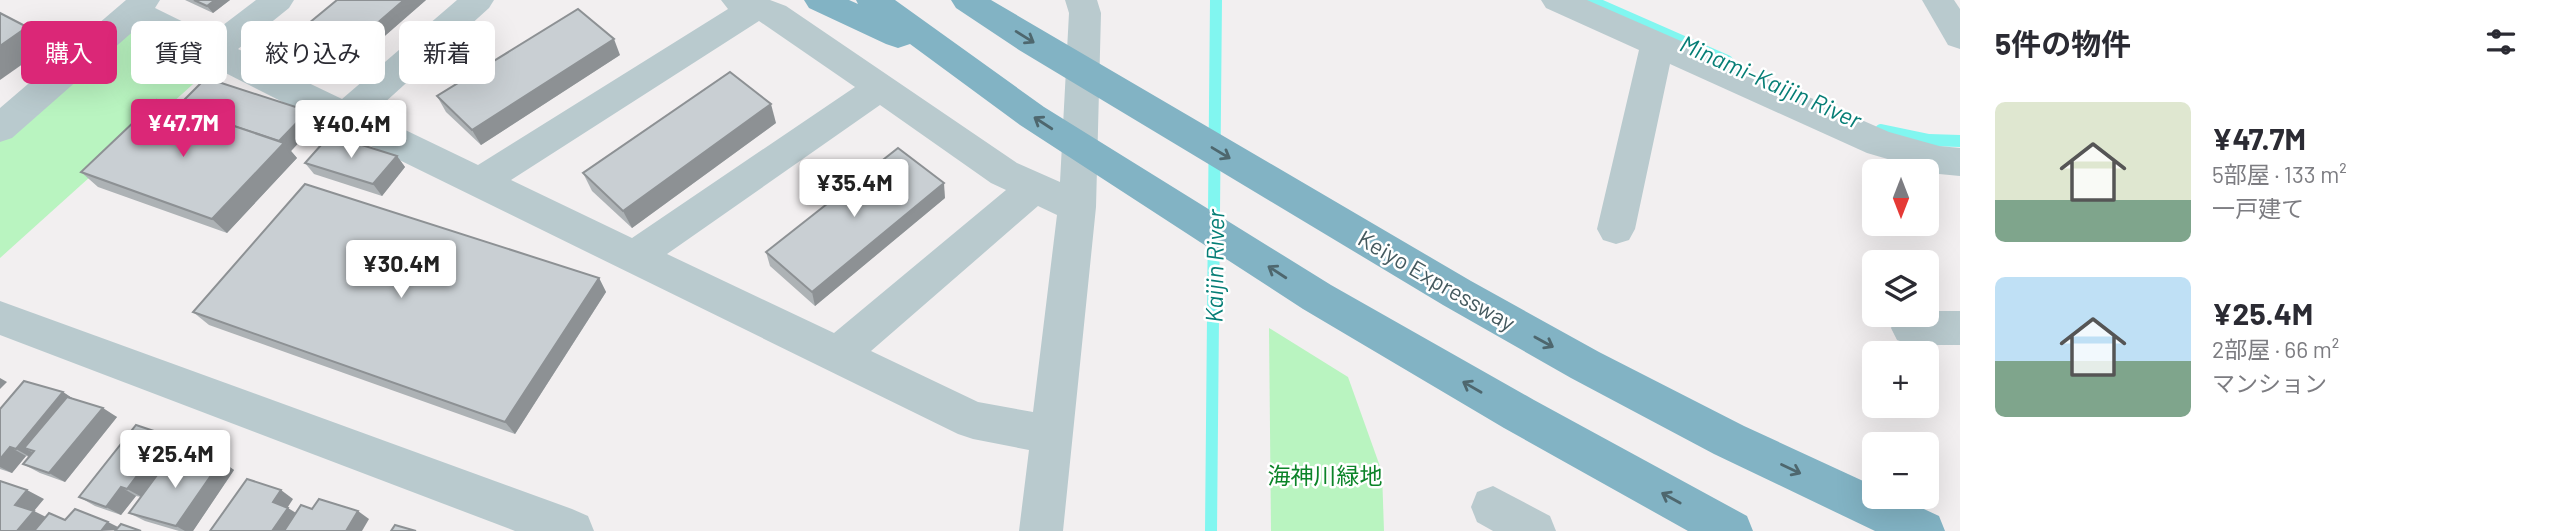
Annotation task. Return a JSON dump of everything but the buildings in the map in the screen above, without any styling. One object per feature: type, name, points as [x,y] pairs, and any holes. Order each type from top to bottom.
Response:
[{"type":"highway","points":[[821,0],[969,69]]},
{"type":"highway","points":[[872,0],[1032,116],[1317,297],[1518,414],[1731,531]]},
{"type":"highway","name":"Keiyo Expressway","points":[[967,0],[1031,41],[1457,293],[1586,365],[1729,440],[1923,531]]},
{"type":"street","points":[[227,39],[278,0]]},
{"type":"street","points":[[344,118],[478,0]]},
{"type":"street","points":[[1041,531],[1077,207],[1085,13],[1081,0]]},
{"type":"street","points":[[1557,0],[1880,143],[1939,160],[1960,162]]},
{"type":"street","points":[[1938,0],[1960,37]]},
{"type":"street","points":[[481,181],[747,4],[774,14],[1004,173],[1077,207]]},
{"type":"street","points":[[0,128],[139,6],[163,21]]},
{"type":"street","points":[[1615,229],[1657,44]]},
{"type":"street","points":[[227,59],[344,118],[481,181],[973,420],[1052,435]]},
{"type":"street","points":[[635,256],[880,88]]},
{"type":"street","points":[[838,355],[1035,187]]},
{"type":"street","points":[[0,318],[572,531]]},
{"type":"street","points":[[1911,328],[1960,328]]},
{"type":"street","points":[[1493,507],[1534,531]]},
{"type":"green space","points":[[131,29],[131,84],[193,84],[0,258],[0,140],[64,84],[117,84],[117,38]]},
{"type":"green space","name":"海神川緑地","points":[[1269,328],[1348,377],[1382,472],[1384,531],[1271,531]]},
{"type":"waterway","name":"Kaijin River","points":[[1211,531],[1216,0]]},
{"type":"waterway","name":"Minami-Kaijin River","points":[[1588,0],[1727,61]]},
{"type":"waterway","name":"Minami-Kaijin River","points":[[1881,130],[1929,140],[1960,141]]}]
